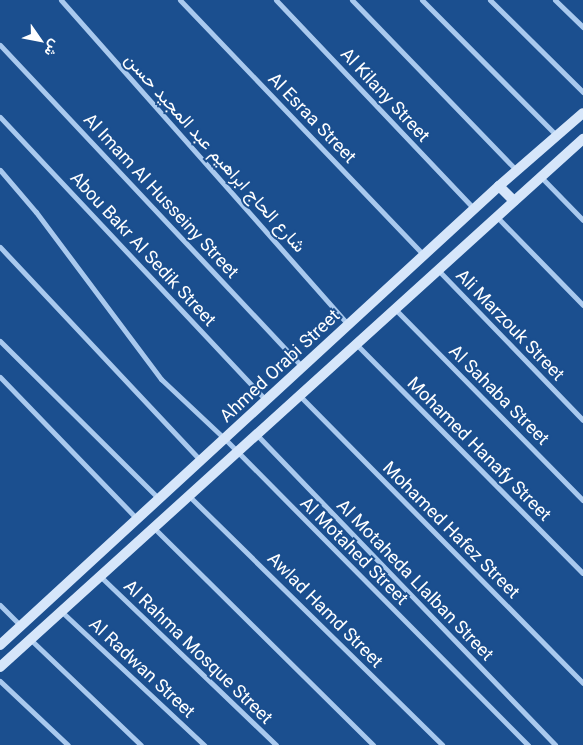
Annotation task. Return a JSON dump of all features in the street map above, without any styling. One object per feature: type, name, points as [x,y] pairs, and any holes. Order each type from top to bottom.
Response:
[{"type":"street","name":"شارع الحاج ابراهيم عبد المجيد حسن","points":[[61,0],[348,324]]},
{"type":"street","name":"Al Esraa Street","points":[[180,0],[424,255]]},
{"type":"street","name":"Al Kilany Street","points":[[276,0],[474,209]]},
{"type":"street","points":[[352,0],[516,170]]},
{"type":"street","points":[[422,0],[556,135]]},
{"type":"street","points":[[490,0],[583,92]]},
{"type":"street","points":[[555,0],[583,27]]},
{"type":"street","name":"Al Imam Al Husseiny Street","points":[[0,45],[302,367]]},
{"type":"street","name":"Ahmed Orabi Street","points":[[0,645],[516,170],[583,113]]},
{"type":"street","name":"Abou Bakr Al Sedik Street","points":[[0,117],[267,401]]},
{"type":"street","name":"Ahmed Orabi Street","points":[[0,667],[102,578],[188,496],[238,453],[256,434],[439,271],[583,139]]},
{"type":"street","name":"Al Motahed Street","points":[[0,170],[36,212],[161,379],[225,439],[528,745]]},
{"type":"street","points":[[541,177],[583,220]]},
{"type":"street","points":[[499,186],[514,201]]},
{"type":"street","points":[[497,217],[583,305]]},
{"type":"street","points":[[0,247],[201,462]]},
{"type":"street","name":"Ali Marzouk Street","points":[[439,271],[583,420]]},
{"type":"street","name":"Al Sahaba Street","points":[[395,309],[583,500]]},
{"type":"street","points":[[0,340],[159,499]]},
{"type":"street","name":"Mohamed Hanafy Street","points":[[356,344],[583,573]]},
{"type":"street","points":[[0,377],[137,520]]},
{"type":"street","name":"Mohamed Hafez Street","points":[[299,396],[583,683]]},
{"type":"street","name":"Al Motaheda Llalban Street","points":[[256,434],[554,745]]},
{"type":"street","name":"Awlad Hamd Street","points":[[188,496],[442,745]]},
{"type":"street","points":[[155,529],[373,745]]},
{"type":"street","name":"Al Rahma Mosque Street","points":[[102,578],[276,745]]},
{"type":"street","points":[[0,605],[22,626]]},
{"type":"street","name":"Al Radwan Street","points":[[62,612],[204,745]]},
{"type":"street","points":[[31,640],[142,745]]},
{"type":"street","points":[[0,681],[68,745]]}]
